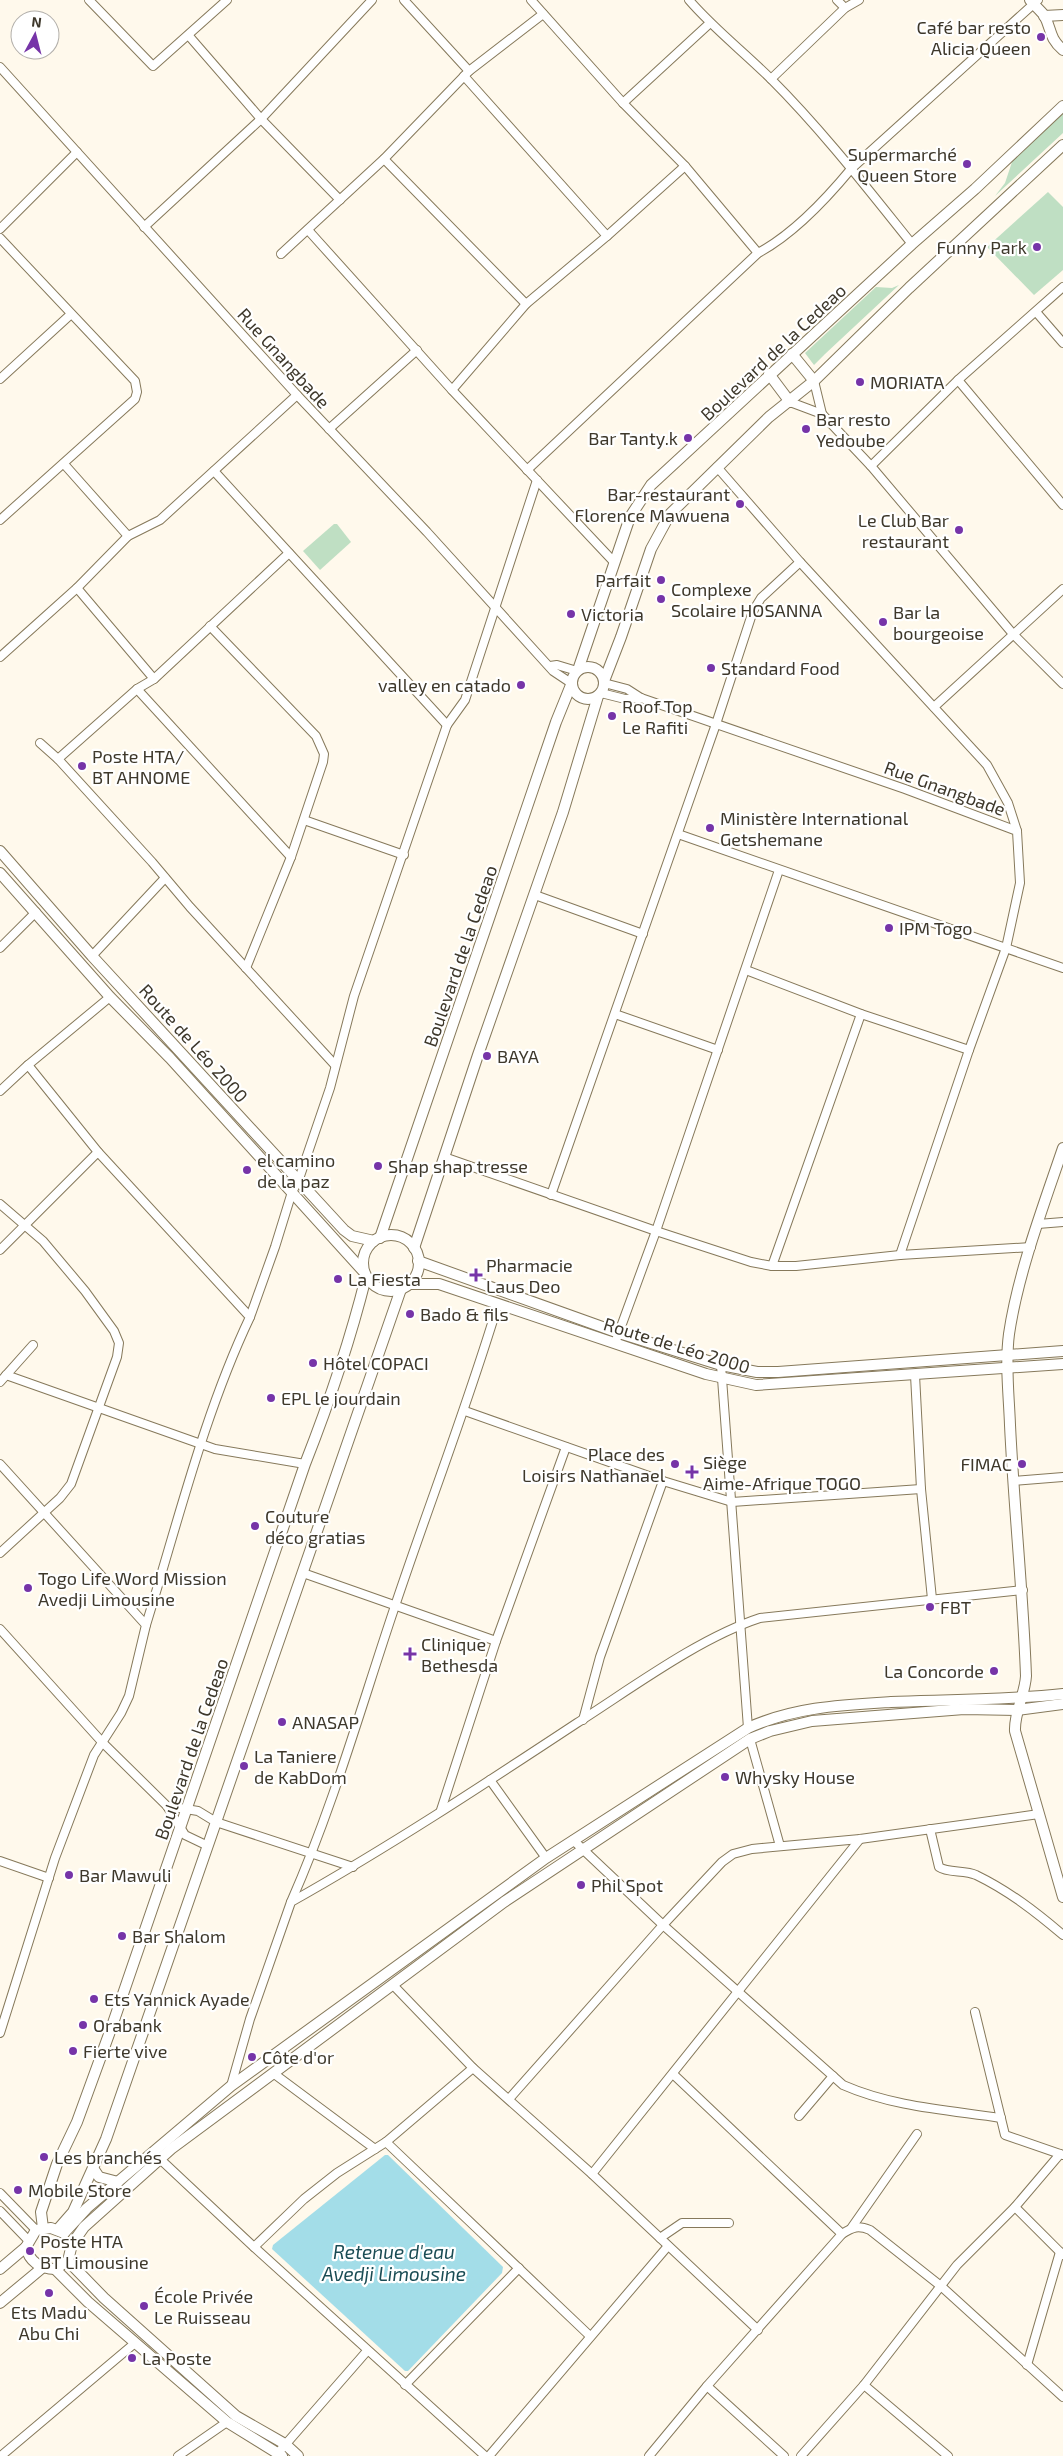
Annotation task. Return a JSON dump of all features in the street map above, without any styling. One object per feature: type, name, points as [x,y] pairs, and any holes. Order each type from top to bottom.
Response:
[{"type":"main road","points":[[1034,1],[1044,16],[1048,29],[1063,50]]},
{"type":"main road","points":[[1044,16],[1063,15]]},
{"type":"main road","name":"Boulevard de la Cedeao","points":[[577,671],[630,517],[643,494],[769,374],[975,189],[1063,106]]},
{"type":"main road","points":[[61,2231],[73,2212],[108,2133],[405,1286],[415,1277],[418,1261],[414,1248],[563,812],[601,688],[621,637],[651,549],[670,514],[717,467],[769,417],[814,381],[909,288],[1063,146]]},
{"type":"main road","points":[[792,354],[814,381]]},
{"type":"main road","points":[[769,374],[790,402]]},
{"type":"main road","points":[[583,668],[594,668],[599,672],[601,688],[587,700],[581,698],[573,690],[571,684],[577,671],[583,668]]},
{"type":"main road","name":"Boulevard de la Cedeao","points":[[377,1239],[571,684]]},
{"type":"main road","name":"Route de Léo 2000","points":[[0,851],[92,956],[344,1230],[352,1236],[377,1239]]},
{"type":"main road","name":"Route de Léo 2000","points":[[0,873],[110,997],[170,1058],[365,1274]]},
{"type":"main road","points":[[1063,1148],[1031,1247],[1012,1317],[1008,1355],[1013,1481],[1023,1590],[1026,1676],[1022,1698],[1017,1710],[1015,1731],[1063,1897]]},
{"type":"main road","points":[[405,1286],[386,1290],[371,1283],[365,1274],[364,1255],[377,1239],[399,1237],[414,1248]]},
{"type":"main road","name":"Route de Léo 2000","points":[[418,1261],[619,1333],[721,1365],[757,1372],[1063,1351]]},
{"type":"main road","name":"Boulevard de la Cedeao","points":[[40,2229],[41,2212],[57,2164],[77,2122],[112,2026],[349,1341],[365,1274]]},
{"type":"main road","name":"Route de Léo 2000","points":[[405,1286],[439,1284],[722,1379],[756,1385],[778,1385],[1063,1364]]},
{"type":"main road","points":[[61,2231],[230,2086],[572,1840],[748,1728],[768,1719],[817,1707],[935,1700],[1022,1698],[1063,1694]]},
{"type":"main road","points":[[27,2243],[28,2255],[42,2268],[55,2269],[68,2261],[72,2244],[84,2227],[106,2206],[160,2159],[273,2072],[504,1902],[750,1739],[770,1731],[812,1721],[964,1709],[1017,1710],[1063,1704]]},
{"type":"main road","points":[[93,2168],[99,2178],[118,2182]]},
{"type":"main road","points":[[0,2269],[40,2229],[61,2231],[72,2244]]},
{"type":"main road","points":[[68,2261],[111,2304],[236,2416],[282,2451]]},
{"type":"main road","points":[[0,2303],[42,2268]]},
{"type":"main road","points":[[55,2269],[73,2289],[227,2422],[282,2451],[298,2456]]},
{"type":"street","points":[[89,0],[152,66],[156,65],[227,0]]},
{"type":"street","points":[[144,227],[261,119],[372,0]]},
{"type":"street","points":[[404,0],[607,236]]},
{"type":"street","points":[[530,0],[623,103],[685,166],[758,253]]},
{"type":"street","points":[[689,0],[710,23],[771,79],[851,168],[912,244]]},
{"type":"street","points":[[837,0],[845,8]]},
{"type":"street","points":[[771,79],[845,8],[859,0]]},
{"type":"street","points":[[527,470],[758,253],[773,245],[833,190],[851,168],[1034,1]]},
{"type":"street","points":[[281,254],[384,159],[466,73],[543,14]]},
{"type":"street","points":[[623,103],[710,23]]},
{"type":"street","points":[[188,36],[261,119],[340,200]]},
{"type":"street","name":"Rue Gnangbade","points":[[0,67],[297,396],[495,605],[557,674],[571,684]]},
{"type":"street","points":[[0,230],[78,152]]},
{"type":"street","points":[[384,159],[526,304]]},
{"type":"street","points":[[452,390],[526,304],[607,236],[685,166]]},
{"type":"street","points":[[308,230],[452,390],[614,562]]},
{"type":"street","points":[[0,238],[70,315],[135,382],[137,392],[135,399],[0,520]]},
{"type":"street","points":[[871,466],[958,380],[1036,313],[1063,287]]},
{"type":"street","points":[[1036,313],[1063,343]]},
{"type":"street","points":[[0,379],[70,315]]},
{"type":"street","points":[[329,429],[417,350]]},
{"type":"street","points":[[958,380],[1063,506]]},
{"type":"street","points":[[814,381],[822,414]]},
{"type":"street","points":[[0,657],[77,588],[128,536],[160,520],[297,396]]},
{"type":"street","points":[[790,402],[822,414],[871,466],[1014,634],[1063,684]]},
{"type":"street","points":[[64,464],[128,536]]},
{"type":"street","points":[[717,467],[800,562],[987,765],[1008,803],[1017,831]]},
{"type":"street","points":[[214,471],[447,725]]},
{"type":"street","points":[[0,2033],[49,1878],[94,1755],[121,1713],[129,1696],[146,1625],[202,1444],[235,1348],[250,1317],[276,1247],[292,1192],[299,1179],[335,1065],[357,988],[447,725],[465,700],[537,480]]},
{"type":"street","points":[[58,758],[137,689],[154,679],[290,553]]},
{"type":"street","points":[[551,1195],[678,834],[756,604],[800,562]]},
{"type":"street","points":[[77,588],[154,679]]},
{"type":"street","points":[[934,706],[1063,589]]},
{"type":"street","points":[[210,626],[319,741],[324,754],[324,762],[291,857],[246,968]]},
{"type":"street","points":[[550,666],[557,665],[577,671]]},
{"type":"street","name":"Rue Gnangbade","points":[[601,688],[625,699],[641,698],[905,789],[1017,831],[1020,883],[1006,948],[969,1050],[900,1255]]},
{"type":"street","points":[[137,689],[291,857]]},
{"type":"street","points":[[40,743],[58,758],[335,1065]]},
{"type":"street","points":[[304,820],[404,855]]},
{"type":"street","points":[[678,834],[1063,968]]},
{"type":"street","points":[[615,1343],[656,1231],[779,870]]},
{"type":"street","points":[[92,956],[165,878]]},
{"type":"street","points":[[535,895],[643,934]]},
{"type":"street","points":[[0,948],[36,912]]},
{"type":"street","points":[[746,970],[861,1014],[969,1050]]},
{"type":"street","points":[[0,1091],[28,1065],[110,997]]},
{"type":"street","points":[[615,1014],[718,1050]]},
{"type":"street","points":[[772,1266],[861,1014]]},
{"type":"street","points":[[28,1065],[98,1152],[250,1317]]},
{"type":"street","points":[[0,1250],[98,1152]]},
{"type":"street","points":[[444,1158],[656,1231],[751,1262],[772,1266],[796,1266],[900,1255],[1031,1247]]},
{"type":"street","points":[[0,1204],[23,1226],[43,1241],[85,1291],[114,1331],[119,1343],[117,1357],[100,1407],[71,1484],[43,1514],[0,1553]]},
{"type":"street","points":[[1038,1224],[1063,1222]]},
{"type":"street","points":[[230,2086],[250,2019],[291,1902],[313,1854],[394,1606],[464,1411],[498,1304]]},
{"type":"street","points":[[0,1382],[32,1346]]},
{"type":"street","points":[[721,1365],[748,1728]]},
{"type":"street","points":[[6,1375],[202,1444],[230,1452],[305,1464]]},
{"type":"street","points":[[915,1375],[921,1490],[932,1599]]},
{"type":"street","points":[[464,1411],[663,1481],[732,1502],[921,1490]]},
{"type":"street","points":[[442,1810],[496,1641],[566,1447]]},
{"type":"street","points":[[0,1464],[43,1514],[146,1625]]},
{"type":"street","points":[[1013,1481],[1063,1477]]},
{"type":"street","points":[[583,1720],[600,1657],[663,1481]]},
{"type":"street","points":[[303,1573],[496,1641]]},
{"type":"street","points":[[291,1902],[353,1867],[682,1656],[740,1625],[760,1618],[1023,1590]]},
{"type":"street","points":[[0,1629],[102,1742],[167,1806],[180,1828],[192,1840],[208,1846]]},
{"type":"street","points":[[750,1739],[780,1846]]},
{"type":"street","points":[[490,1780],[546,1858]]},
{"type":"street","points":[[167,1806],[188,1808],[208,1815],[216,1822],[353,1867]]},
{"type":"street","points":[[509,2099],[663,1925],[722,1862],[733,1854],[780,1846],[860,1839],[1039,1814]]},
{"type":"street","points":[[930,1829],[939,1867],[943,1870],[960,1870],[974,1874],[1004,1890],[1063,1935]]},
{"type":"street","points":[[592,2174],[860,1839]]},
{"type":"street","points":[[572,1840],[737,1992],[844,2085],[866,2095],[885,2100],[1001,2118]]},
{"type":"street","points":[[0,1861],[49,1878]]},
{"type":"street","points":[[393,1985],[473,2068],[592,2174],[758,2330]]},
{"type":"street","points":[[801,2456],[864,2385],[942,2287],[957,2265],[1015,2207],[1062,2155],[1005,2135],[975,2012]]},
{"type":"street","points":[[254,2247],[304,2199],[337,2173],[386,2142],[473,2068]]},
{"type":"street","points":[[273,2072],[375,2149]]},
{"type":"street","points":[[673,2074],[842,2234]]},
{"type":"street","points":[[799,2116],[834,2076]]},
{"type":"street","points":[[649,2456],[707,2386],[842,2234],[852,2227],[917,2134]]},
{"type":"street","points":[[386,2142],[590,2336]]},
{"type":"street","points":[[160,2159],[367,2351],[485,2456]]},
{"type":"street","points":[[0,2193],[40,2229]]},
{"type":"street","points":[[1015,2207],[1062,2254],[1027,2365]]},
{"type":"street","points":[[0,2212],[27,2243]]},
{"type":"street","points":[[660,2238],[682,2223],[729,2223]]},
{"type":"street","points":[[852,2227],[861,2226],[870,2230],[942,2287],[1063,2397]]},
{"type":"street","points":[[489,2456],[668,2246]]},
{"type":"street","points":[[405,2385],[519,2268]]},
{"type":"street","points":[[1,2456],[135,2343]]},
{"type":"street","points":[[282,2451],[367,2351]]},
{"type":"street","points":[[864,2385],[948,2456]]},
{"type":"street","points":[[707,2386],[784,2456]]},
{"type":"street","points":[[178,2456],[227,2422]]},
{"type":"green space","points":[[1063,113],[1063,133],[995,196],[1005,183],[1013,159]]},
{"type":"green space","points":[[1048,192],[1063,207],[1063,270],[1034,295],[987,247]]},
{"type":"green space","points":[[899,285],[814,365],[805,353],[876,287],[892,288]]},
{"type":"green space","points":[[334,524],[337,524],[351,542],[320,570],[303,551]]},
{"type":"water","name":"Retenue d'eau Avedji Limousine","points":[[385,2155],[388,2155],[503,2267],[502,2273],[408,2371],[405,2371],[272,2249],[273,2245]]},
{"type":"place","name":"Café bar resto Alicia Queen","points":[[1041,37]]},
{"type":"place","name":"Supermarché Queen Store","points":[[967,164]]},
{"type":"place","name":"Funny Park","points":[[1037,247]]},
{"type":"place","name":"MORIATA","points":[[860,382]]},
{"type":"place","name":"Bar resto Yedoube","points":[[806,429]]},
{"type":"place","name":"Bar Tanty.k","points":[[688,438]]},
{"type":"place","name":"Bar-restaurant Florence Mawuena","points":[[740,504]]},
{"type":"place","name":"Le Club Bar restaurant","points":[[959,530]]},
{"type":"place","name":"Parfait","points":[[661,580]]},
{"type":"place","name":"Complexe Scolaire HOSANNA","points":[[661,599]]},
{"type":"place","name":"Victoria","points":[[571,614]]},
{"type":"place","name":"Bar la bourgeoise","points":[[883,622]]},
{"type":"place","name":"Standard Food","points":[[711,668]]},
{"type":"place","name":"valley en catado","points":[[521,685]]},
{"type":"place","name":"Roof Top Le Rafiti","points":[[612,716]]},
{"type":"place","name":"Poste HTA/ BT AHNOME","points":[[82,766]]},
{"type":"place","name":"Ministère International Getshemane","points":[[710,828]]},
{"type":"place","name":"IPM Togo","points":[[889,928]]},
{"type":"place","name":"BAYA","points":[[487,1056]]},
{"type":"place","name":"Shap shap tresse","points":[[378,1166]]},
{"type":"place","name":"el camino de la paz","points":[[247,1170]]},
{"type":"place","name":"Pharmacie Laus Deo","points":[[476,1275]]},
{"type":"place","name":"La Fiesta","points":[[338,1279]]},
{"type":"place","name":"Bado & fils","points":[[410,1314]]},
{"type":"place","name":"Hôtel COPACI","points":[[313,1363]]},
{"type":"place","name":"EPL le jourdain","points":[[271,1398]]},
{"type":"place","name":"Place des Loisirs Nathanael","points":[[675,1464]]},
{"type":"place","name":"FIMAC","points":[[1022,1464]]},
{"type":"place","name":"Siège Aime-Afrique TOGO","points":[[692,1472]]},
{"type":"place","name":"Couture déco gratias","points":[[255,1526]]},
{"type":"place","name":"Togo Life Word Mission Avedji Limousine","points":[[28,1588]]},
{"type":"place","name":"FBT","points":[[930,1607]]},
{"type":"place","name":"Clinique Bethesda","points":[[410,1654]]},
{"type":"place","name":"La Concorde","points":[[994,1671]]},
{"type":"place","name":"ANASAP","points":[[282,1722]]},
{"type":"place","name":"La Taniere de KabDom","points":[[244,1766]]},
{"type":"place","name":"Whysky House","points":[[725,1777]]},
{"type":"place","name":"Bar Mawuli","points":[[69,1875]]},
{"type":"place","name":"Phil Spot","points":[[581,1885]]},
{"type":"place","name":"Bar Shalom","points":[[122,1936]]},
{"type":"place","name":"Ets Yannick Ayade","points":[[94,1999]]},
{"type":"place","name":"Orabank","points":[[83,2025]]},
{"type":"place","name":"Fierte vive","points":[[73,2051]]},
{"type":"place","name":"Côte d'or","points":[[252,2057]]},
{"type":"place","name":"Les branchés","points":[[44,2157]]},
{"type":"place","name":"Mobile Store","points":[[18,2190]]},
{"type":"place","name":"Poste HTA BT Limousine","points":[[30,2251]]},
{"type":"place","name":"Ets Madu Abu Chi","points":[[49,2293]]},
{"type":"place","name":"École Privée Le Ruisseau","points":[[144,2306]]},
{"type":"place","name":"La Poste","points":[[132,2358]]}]
